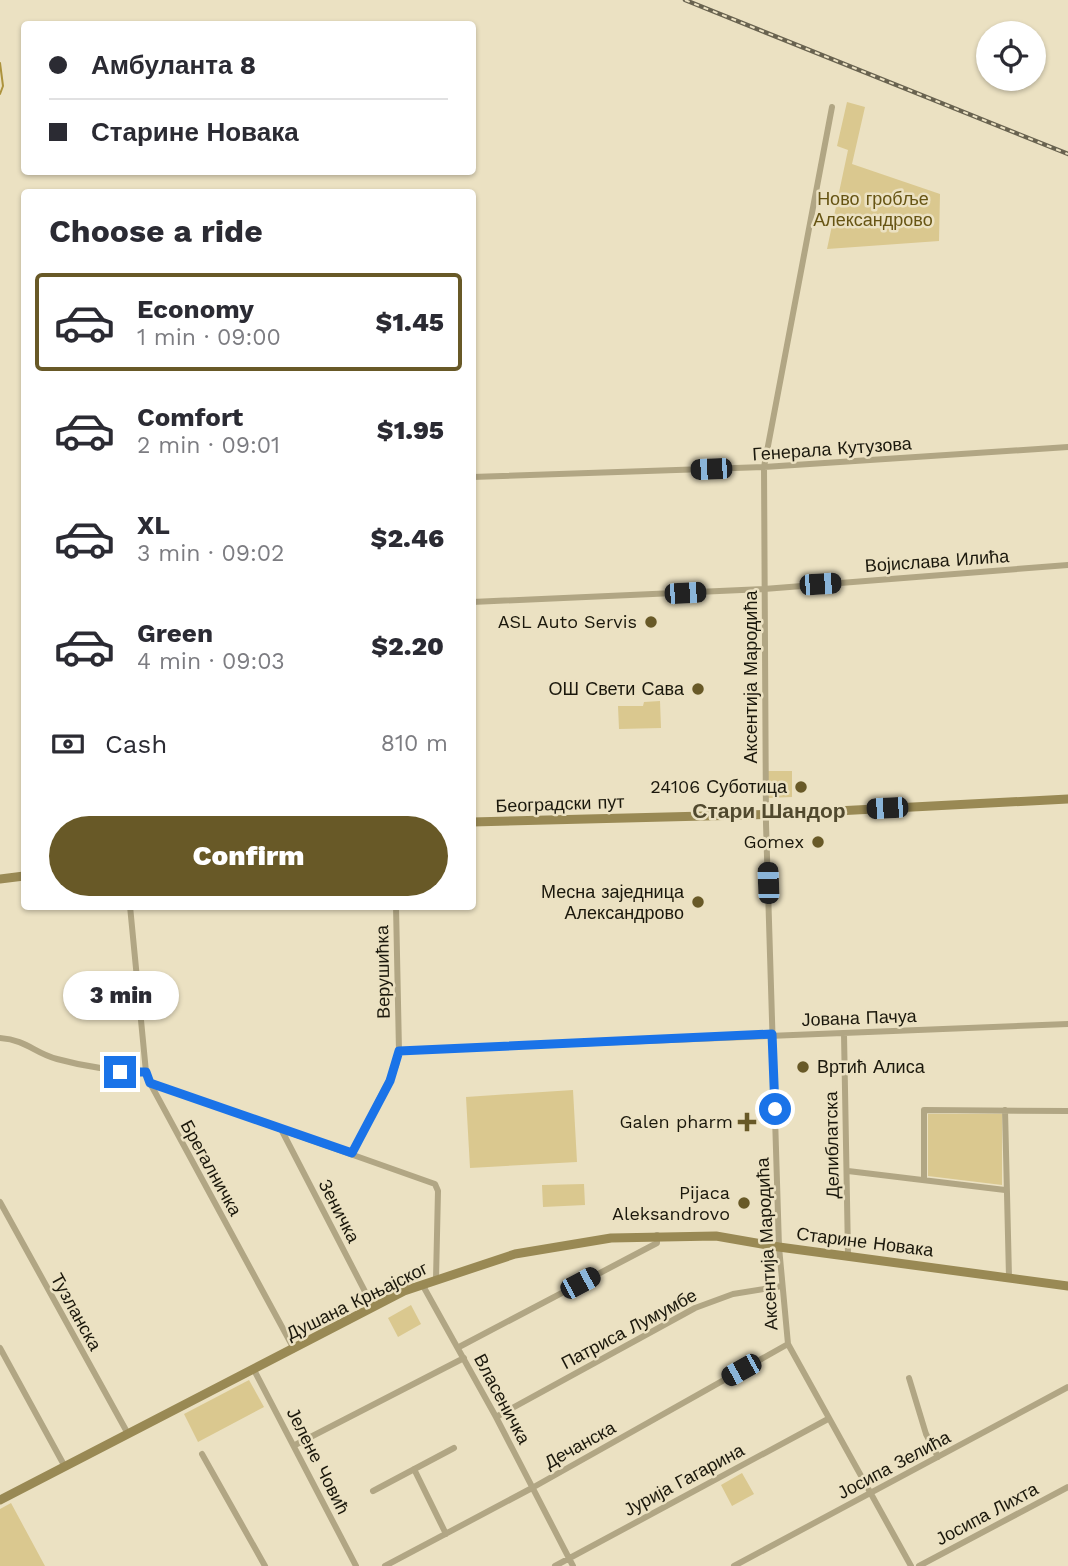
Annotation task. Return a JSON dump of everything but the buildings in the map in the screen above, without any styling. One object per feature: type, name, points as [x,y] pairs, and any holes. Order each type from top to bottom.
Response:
[{"type":"street","name":"Аксентија Мародића","points":[[832,107],[764,467],[766,814],[779,1247],[788,1344],[911,1566]]},
{"type":"street","name":"Генерала Кутузова","points":[[476,477],[764,467],[1068,447]]},
{"type":"street","name":"Војислава Илића","points":[[476,601],[764,589],[1068,565]]},
{"type":"street","name":"Београдски пут","points":[[476,822],[766,814],[1068,799]]},
{"type":"street","points":[[0,879],[21,876]]},
{"type":"street","name":"Брегалничка","points":[[130,910],[146,1072],[150,1083],[294,1349]]},
{"type":"street","name":"Верушићка","points":[[352,1153],[390,1081],[399,1051],[396,910]]},
{"type":"street","name":"Јована Пачуа","points":[[399,1051],[1068,1024]]},
{"type":"street","name":"Делиблатска","points":[[844,1034],[848,1255]]},
{"type":"street","points":[[0,1038],[16,1039],[54,1059],[120,1072],[146,1072]]},
{"type":"street","points":[[150,1083],[434,1183],[438,1191],[436,1279]]},
{"type":"street","points":[[924,1179],[924,1110],[1068,1111]]},
{"type":"street","points":[[1004,1110],[1009,1277]]},
{"type":"street","name":"Зеничка","points":[[281,1129],[373,1307]]},
{"type":"street","points":[[848,1171],[1005,1190]]},
{"type":"street","name":"Тузланска","points":[[1,1204],[127,1432]]},
{"type":"street","points":[[459,1347],[657,1243],[657,1235]]},
{"type":"street","name":"Старине Новака","points":[[657,1235],[716,1236],[1068,1286]]},
{"type":"street","name":"Душана Крњајског","points":[[1,1498],[422,1284],[514,1254],[611,1238],[657,1235]]},
{"type":"street","name":"Власеничка","points":[[422,1284],[451,1341],[459,1347],[571,1557],[573,1566]]},
{"type":"street","name":"Патриса Лумумбе","points":[[496,1417],[695,1308],[733,1294],[782,1286]]},
{"type":"street","name":"Дечанска","points":[[385,1566],[532,1488],[788,1344]]},
{"type":"street","points":[[0,1348],[64,1465]]},
{"type":"street","points":[[295,1445],[464,1358]]},
{"type":"street","name":"Јелене Човић","points":[[254,1370],[356,1566]]},
{"type":"street","points":[[909,1378],[926,1434],[938,1457]]},
{"type":"street","name":"Јосипа Зелића","points":[[734,1566],[1068,1387]]},
{"type":"street","name":"Јурија Гагарина","points":[[555,1566],[828,1419]]},
{"type":"street","points":[[373,1491],[454,1448]]},
{"type":"street","points":[[202,1454],[265,1566]]},
{"type":"street","points":[[414,1469],[446,1534]]},
{"type":"street","name":"Јосипа Лихта","points":[[919,1566],[1068,1487]]},
{"type":"green space","name":"Ново гробље Александрово","points":[[847,102],[865,107],[852,164],[940,194],[939,241],[827,249],[848,150],[837,146]]},
{"type":"green space","points":[[660,701],[661,728],[619,729],[618,706],[643,706],[644,702]]},
{"type":"green space","points":[[767,771],[792,771],[792,797],[768,798]]},
{"type":"green space","points":[[573,1090],[577,1162],[470,1168],[466,1097]]},
{"type":"green space","points":[[928,1114],[1002,1114],[1002,1185],[928,1176]]},
{"type":"green space","points":[[584,1184],[585,1205],[543,1207],[542,1185]]},
{"type":"green space","points":[[411,1305],[421,1324],[398,1337],[388,1318]]},
{"type":"green space","points":[[249,1380],[264,1407],[198,1442],[184,1414]]},
{"type":"green space","points":[[742,1473],[754,1494],[732,1506],[721,1485]]},
{"type":"green space","points":[[11,1503],[45,1566],[0,1566],[0,1509]]},
{"type":"waterway","points":[[0,63],[3,86],[0,94]]},
{"type":"railway","points":[[685,0],[1068,154]]},
{"type":"place","name":"ASL Auto Servis","points":[[651,622]]},
{"type":"place","name":"ОШ Свети Сава","points":[[698,689]]},
{"type":"place","name":"24106 Суботица","points":[[801,787]]},
{"type":"place","name":"Gomex","points":[[818,842]]},
{"type":"place","name":"Месна заједница Александрово","points":[[698,902]]},
{"type":"place","name":"Вртић Алиса","points":[[803,1067]]},
{"type":"place","name":"Galen pharm","points":[[747,1122]]},
{"type":"place","name":"Pijaca Aleksandrovo","points":[[744,1203]]},
{"type":"district","name":"Стари Шандор","points":[[769,811]]},
{"type":"route","points":[[120,1072],[146,1072],[150,1083],[352,1153],[390,1081],[399,1051],[772,1034],[775,1109]]}]
